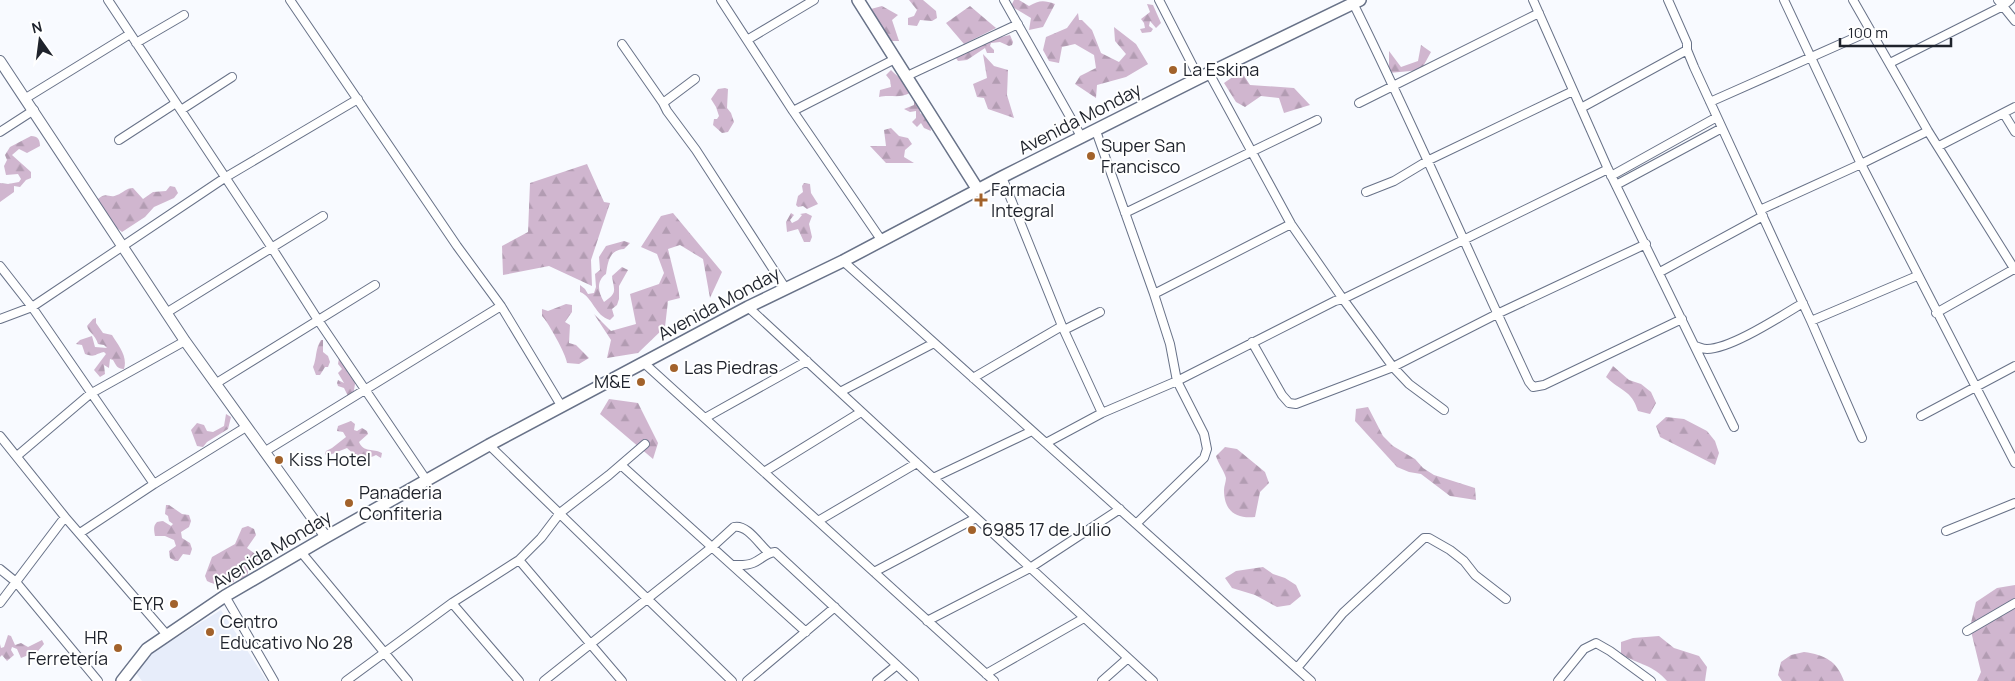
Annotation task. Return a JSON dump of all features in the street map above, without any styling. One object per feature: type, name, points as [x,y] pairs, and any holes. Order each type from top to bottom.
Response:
[{"type":"main road","points":[[858,0],[978,190]]},
{"type":"main road","name":"Avenida Monday","points":[[122,681],[147,650],[225,596],[489,445],[748,307],[843,261],[1204,75],[1358,1]]},
{"type":"street","points":[[108,0],[226,177],[318,320],[427,481]]},
{"type":"street","points":[[290,0],[457,246],[500,306],[562,407]]},
{"type":"street","points":[[721,0],[793,111],[882,241]]},
{"type":"street","points":[[747,40],[814,0]]},
{"type":"street","points":[[1004,0],[1082,138]]},
{"type":"street","points":[[1159,0],[1251,153],[1291,224],[1343,299],[1393,367],[1409,384],[1444,410]]},
{"type":"street","points":[[1534,0],[1616,185],[1734,427]]},
{"type":"street","points":[[1668,0],[1687,43],[1687,50],[1694,67],[1811,321],[1862,438]]},
{"type":"street","points":[[1784,0],[1861,164],[1936,313],[2015,463]]},
{"type":"street","points":[[1853,0],[1928,131],[2015,270],[1936,313]]},
{"type":"street","points":[[1890,63],[2000,3],[2010,0]]},
{"type":"street","points":[[1358,1],[1497,314],[1533,387],[1544,385],[1682,319]]},
{"type":"street","points":[[2000,3],[2015,22]]},
{"type":"street","points":[[1359,103],[1539,13]]},
{"type":"street","points":[[136,43],[184,15]]},
{"type":"street","points":[[907,76],[1018,24]]},
{"type":"street","points":[[1710,102],[1870,31]]},
{"type":"street","points":[[26,98],[130,34]]},
{"type":"street","points":[[622,44],[663,103],[666,111],[696,150],[786,289]]},
{"type":"street","points":[[1581,108],[1687,50]]},
{"type":"street","points":[[793,111],[896,59]]},
{"type":"street","points":[[1666,61],[1682,60],[1694,67]]},
{"type":"street","points":[[0,61],[34,110],[184,341],[326,537]]},
{"type":"street","points":[[181,110],[232,77]]},
{"type":"street","points":[[663,103],[695,79]]},
{"type":"street","points":[[1366,192],[1394,181],[1429,160],[1573,91]]},
{"type":"street","points":[[0,319],[32,307],[226,177],[358,99]]},
{"type":"street","points":[[119,140],[176,103]]},
{"type":"street","points":[[1939,146],[2015,107]]},
{"type":"street","points":[[0,132],[34,110]]},
{"type":"street","points":[[2004,114],[2015,132]]},
{"type":"street","points":[[1046,443],[1102,413],[1176,381],[1335,301],[1343,299],[1610,172],[1717,117]]},
{"type":"street","points":[[1125,212],[1318,120]]},
{"type":"street","points":[[1616,185],[1722,128]]},
{"type":"street","points":[[1096,130],[1170,344],[1176,381],[1204,434],[1207,449],[1204,458],[1136,524]]},
{"type":"street","points":[[1660,272],[1761,213],[1928,131]]},
{"type":"street","points":[[1002,178],[1062,328],[1102,413]]},
{"type":"street","points":[[166,313],[323,216]]},
{"type":"street","points":[[1154,294],[1291,224]]},
{"type":"street","points":[[1252,342],[1282,395],[1289,403],[1296,404],[1393,367],[1497,314],[1646,244]]},
{"type":"street","points":[[843,261],[1311,681]]},
{"type":"street","points":[[0,266],[32,307],[90,394],[154,484]]},
{"type":"street","points":[[1811,321],[1917,276]]},
{"type":"street","points":[[215,384],[375,285]]},
{"type":"street","points":[[1695,346],[1707,349],[1717,348],[1736,340],[1802,303]]},
{"type":"street","points":[[264,452],[500,306]]},
{"type":"street","points":[[748,307],[1153,681]]},
{"type":"street","points":[[973,378],[1062,328],[1100,312]]},
{"type":"street","points":[[17,456],[90,394],[184,341]]},
{"type":"street","points":[[840,392],[934,343]]},
{"type":"street","points":[[704,418],[807,361]]},
{"type":"street","points":[[644,363],[994,681]]},
{"type":"street","points":[[1921,416],[2015,366]]},
{"type":"street","points":[[764,472],[861,412]]},
{"type":"street","points":[[80,533],[246,427]]},
{"type":"street","points":[[933,478],[1032,431]]},
{"type":"street","points":[[0,436],[66,517],[167,635]]},
{"type":"street","points":[[346,681],[452,603],[520,560],[541,538],[560,513],[645,444]]},
{"type":"street","points":[[489,445],[646,600],[732,681]]},
{"type":"street","points":[[818,521],[917,463]]},
{"type":"street","points":[[621,465],[806,632]]},
{"type":"street","points":[[1946,531],[2015,503]]},
{"type":"street","points":[[927,621],[1030,568],[1120,510]]},
{"type":"street","points":[[0,603],[66,517]]},
{"type":"street","points":[[874,572],[976,518]]},
{"type":"street","points":[[544,681],[712,548],[734,527],[744,528],[768,552]]},
{"type":"street","points":[[1297,668],[1342,613],[1424,538],[1429,538],[1450,550],[1464,561],[1475,575],[1506,599]]},
{"type":"street","points":[[301,552],[408,681]]},
{"type":"street","points":[[732,565],[754,563],[768,552],[775,552],[914,681]]},
{"type":"street","points":[[520,560],[622,681]]},
{"type":"street","points":[[0,569],[16,582],[98,681]]},
{"type":"street","points":[[225,596],[274,681]]},
{"type":"street","points":[[452,603],[519,681]]},
{"type":"street","points":[[1966,630],[2015,603]]},
{"type":"street","points":[[746,681],[835,607]]},
{"type":"street","points":[[986,674],[1084,618]]},
{"type":"street","points":[[1558,681],[1584,649],[1596,644],[1610,651],[1651,681]]},
{"type":"street","points":[[1102,681],[1128,658]]},
{"type":"street","points":[[877,681],[897,665]]},
{"type":"shaded area","name":"Centro Educativo No 28","points":[[221,610],[267,681],[142,681],[136,673],[150,654]]},
{"type":"green space","points":[[909,0],[923,0],[936,11],[937,18],[932,21],[920,20],[917,26],[908,25],[908,18],[914,16],[917,10]]},
{"type":"green space","points":[[1014,0],[1019,0],[1029,6],[1042,1],[1055,4],[1043,27],[1029,30],[1031,18],[1011,6]]},
{"type":"green space","points":[[1147,4],[1153,5],[1161,23],[1156,28],[1150,21],[1149,26],[1153,29],[1151,32],[1142,33],[1140,29],[1145,28],[1141,19],[1150,12]]},
{"type":"green space","points":[[882,6],[898,15],[892,20],[899,41],[890,41],[871,9]]},
{"type":"green space","points":[[970,6],[996,28],[964,44],[946,23]]},
{"type":"green space","points":[[1078,13],[1079,20],[1082,20],[1092,30],[1101,53],[1119,62],[1126,54],[1115,41],[1114,27],[1136,44],[1148,64],[1126,77],[1097,85],[1096,98],[1075,84],[1080,76],[1096,68],[1094,55],[1075,44],[1062,47],[1059,63],[1049,61],[1043,50],[1046,37],[1067,28]]},
{"type":"green space","points":[[1010,35],[1013,42],[1012,45],[1009,46],[1000,42],[991,43],[990,46],[994,53],[987,53],[985,48],[967,60],[958,61],[956,58],[988,40]]},
{"type":"green space","points":[[1421,45],[1431,52],[1421,70],[1389,73],[1389,51],[1401,67],[1418,61]]},
{"type":"green space","points":[[983,54],[994,66],[1008,70],[1007,95],[1014,118],[988,109],[984,98],[977,97],[973,84],[987,78]]},
{"type":"green space","points":[[891,70],[905,83],[910,93],[902,96],[879,97],[880,90],[891,87],[890,80],[886,75]]},
{"type":"green space","points":[[1241,71],[1250,85],[1294,88],[1310,105],[1284,113],[1279,98],[1261,96],[1245,107],[1236,102],[1224,83]]},
{"type":"green space","points":[[718,89],[728,89],[727,108],[734,122],[728,132],[722,133],[713,125],[714,119],[717,119],[719,116],[711,99]]},
{"type":"green space","points":[[914,100],[920,100],[920,113],[929,119],[931,131],[924,128],[921,123],[917,127],[912,122],[916,118],[916,111],[910,112],[904,109],[914,105]]},
{"type":"green space","points":[[891,128],[899,136],[908,138],[912,144],[905,150],[904,157],[914,163],[886,163],[870,146],[886,146],[884,130]]},
{"type":"green space","points":[[31,136],[38,139],[40,146],[27,153],[19,149],[12,155],[31,172],[31,178],[26,180],[20,187],[14,186],[14,192],[0,202],[0,183],[19,182],[21,179],[18,174],[6,175],[4,166],[7,160],[5,155],[10,147]]},
{"type":"green space","points":[[587,164],[604,202],[610,203],[591,260],[592,286],[549,266],[503,275],[502,246],[528,232],[530,183]]},
{"type":"green space","points":[[804,183],[810,184],[811,193],[818,204],[807,209],[796,205],[798,196],[803,192],[802,186]]},
{"type":"green space","points":[[170,186],[175,187],[178,193],[174,198],[154,207],[145,217],[122,232],[112,224],[97,204],[98,199],[101,197],[106,195],[114,196],[131,188],[143,199],[153,192],[166,191]]},
{"type":"green space","points":[[673,213],[722,272],[710,298],[703,259],[680,245],[668,249],[680,298],[668,301],[665,327],[638,353],[607,358],[611,340],[594,314],[611,331],[636,324],[630,294],[659,284],[664,273],[657,254],[641,247],[661,216]]},
{"type":"green space","points":[[791,213],[794,215],[790,220],[792,223],[798,220],[802,215],[800,214],[806,213],[812,216],[809,224],[812,237],[810,242],[804,242],[798,229],[787,232],[786,222]]},
{"type":"green space","points":[[624,241],[630,243],[624,249],[612,254],[606,274],[599,283],[599,291],[604,302],[614,291],[612,276],[622,267],[628,270],[619,286],[619,299],[617,305],[612,309],[614,316],[610,320],[601,315],[588,298],[580,292],[580,285],[588,294],[594,293],[596,287],[595,274],[600,270],[599,257],[606,246]]},
{"type":"green space","points":[[566,304],[572,305],[572,312],[565,322],[570,325],[569,343],[576,345],[589,358],[579,364],[567,363],[564,353],[542,316],[542,309],[548,311]]},
{"type":"green space","points":[[96,318],[96,323],[103,333],[112,335],[125,360],[124,369],[122,369],[110,359],[109,368],[104,365],[105,374],[100,377],[94,370],[106,354],[104,352],[93,356],[85,354],[82,345],[76,344],[80,340],[92,336],[95,347],[107,348],[104,345],[98,344],[87,326]]},
{"type":"green space","points":[[321,340],[323,340],[323,352],[328,356],[330,362],[320,375],[316,375],[313,367]]},
{"type":"green space","points":[[339,358],[354,377],[353,396],[349,398],[344,388],[338,386],[337,383],[338,380],[344,383],[338,373],[342,369],[338,364]]},
{"type":"green space","points":[[1613,366],[1629,380],[1641,384],[1651,392],[1656,403],[1650,414],[1638,411],[1629,395],[1606,377]]},
{"type":"green space","points":[[609,399],[638,403],[658,443],[653,459],[600,414]]},
{"type":"green space","points":[[1368,407],[1383,436],[1393,446],[1415,459],[1423,468],[1434,475],[1475,488],[1476,500],[1450,496],[1421,474],[1397,467],[1355,421],[1356,409]]},
{"type":"green space","points":[[226,414],[231,417],[228,429],[207,442],[203,447],[197,446],[191,430],[197,423],[204,425],[207,431],[213,432],[224,426]]},
{"type":"green space","points":[[1666,417],[1684,419],[1707,431],[1715,441],[1719,453],[1715,465],[1660,437],[1656,426]]},
{"type":"green space","points":[[351,421],[355,424],[354,430],[357,431],[362,428],[367,431],[368,434],[359,442],[363,448],[382,453],[381,458],[376,455],[368,458],[360,457],[347,448],[327,456],[325,454],[326,451],[346,437],[343,432],[337,431],[338,426]]},
{"type":"green space","points":[[1225,447],[1237,449],[1265,472],[1269,483],[1260,492],[1255,517],[1237,515],[1232,512],[1226,503],[1224,490],[1226,478],[1216,456]]},
{"type":"green space","points":[[166,505],[182,514],[189,515],[191,521],[189,527],[181,532],[182,538],[190,543],[192,549],[190,555],[183,554],[178,561],[170,558],[169,551],[176,546],[174,540],[165,536],[155,536],[154,527],[157,522],[163,521],[171,526],[173,524],[165,514]]},
{"type":"green space","points":[[248,526],[254,529],[256,535],[247,548],[258,556],[259,559],[249,567],[247,578],[241,580],[233,577],[234,582],[224,585],[217,585],[207,581],[205,576],[212,557],[235,544],[242,528]]},
{"type":"green space","points":[[1263,567],[1296,585],[1301,596],[1290,605],[1277,607],[1255,595],[1232,588],[1225,578],[1236,571]]},
{"type":"green space","points":[[2015,585],[2015,681],[1977,681],[1981,672],[1970,627],[1976,602],[1997,588]]},
{"type":"green space","points":[[8,635],[11,636],[15,645],[21,643],[28,647],[42,640],[44,644],[38,651],[21,658],[17,649],[12,647],[11,650],[14,655],[7,661],[2,655],[0,657],[0,644],[1,648],[4,647]]},
{"type":"green space","points":[[1659,636],[1674,648],[1699,656],[1707,667],[1705,681],[1667,681],[1657,671],[1621,654],[1621,642],[1633,638]]},
{"type":"green space","points":[[1804,652],[1829,660],[1838,668],[1844,681],[1782,681],[1778,675],[1781,662],[1791,655]]},
{"type":"place","name":"La Eskina","points":[[1173,70]]},
{"type":"place","name":"Super San Francisco","points":[[1091,156]]},
{"type":"place","name":"Farmacia Integral","points":[[981,200]]},
{"type":"place","name":"Las Piedras","points":[[674,368]]},
{"type":"place","name":"M&E","points":[[641,382]]},
{"type":"place","name":"Kiss Hotel","points":[[279,460]]},
{"type":"place","name":"Panaderia Confiteria","points":[[349,503]]},
{"type":"place","name":"6985 17 de Julio","points":[[972,530]]},
{"type":"place","name":"EYR","points":[[174,604]]},
{"type":"place","name":"Centro Educativo No 28","points":[[210,632]]},
{"type":"place","name":"HR Ferretería","points":[[118,648]]}]
